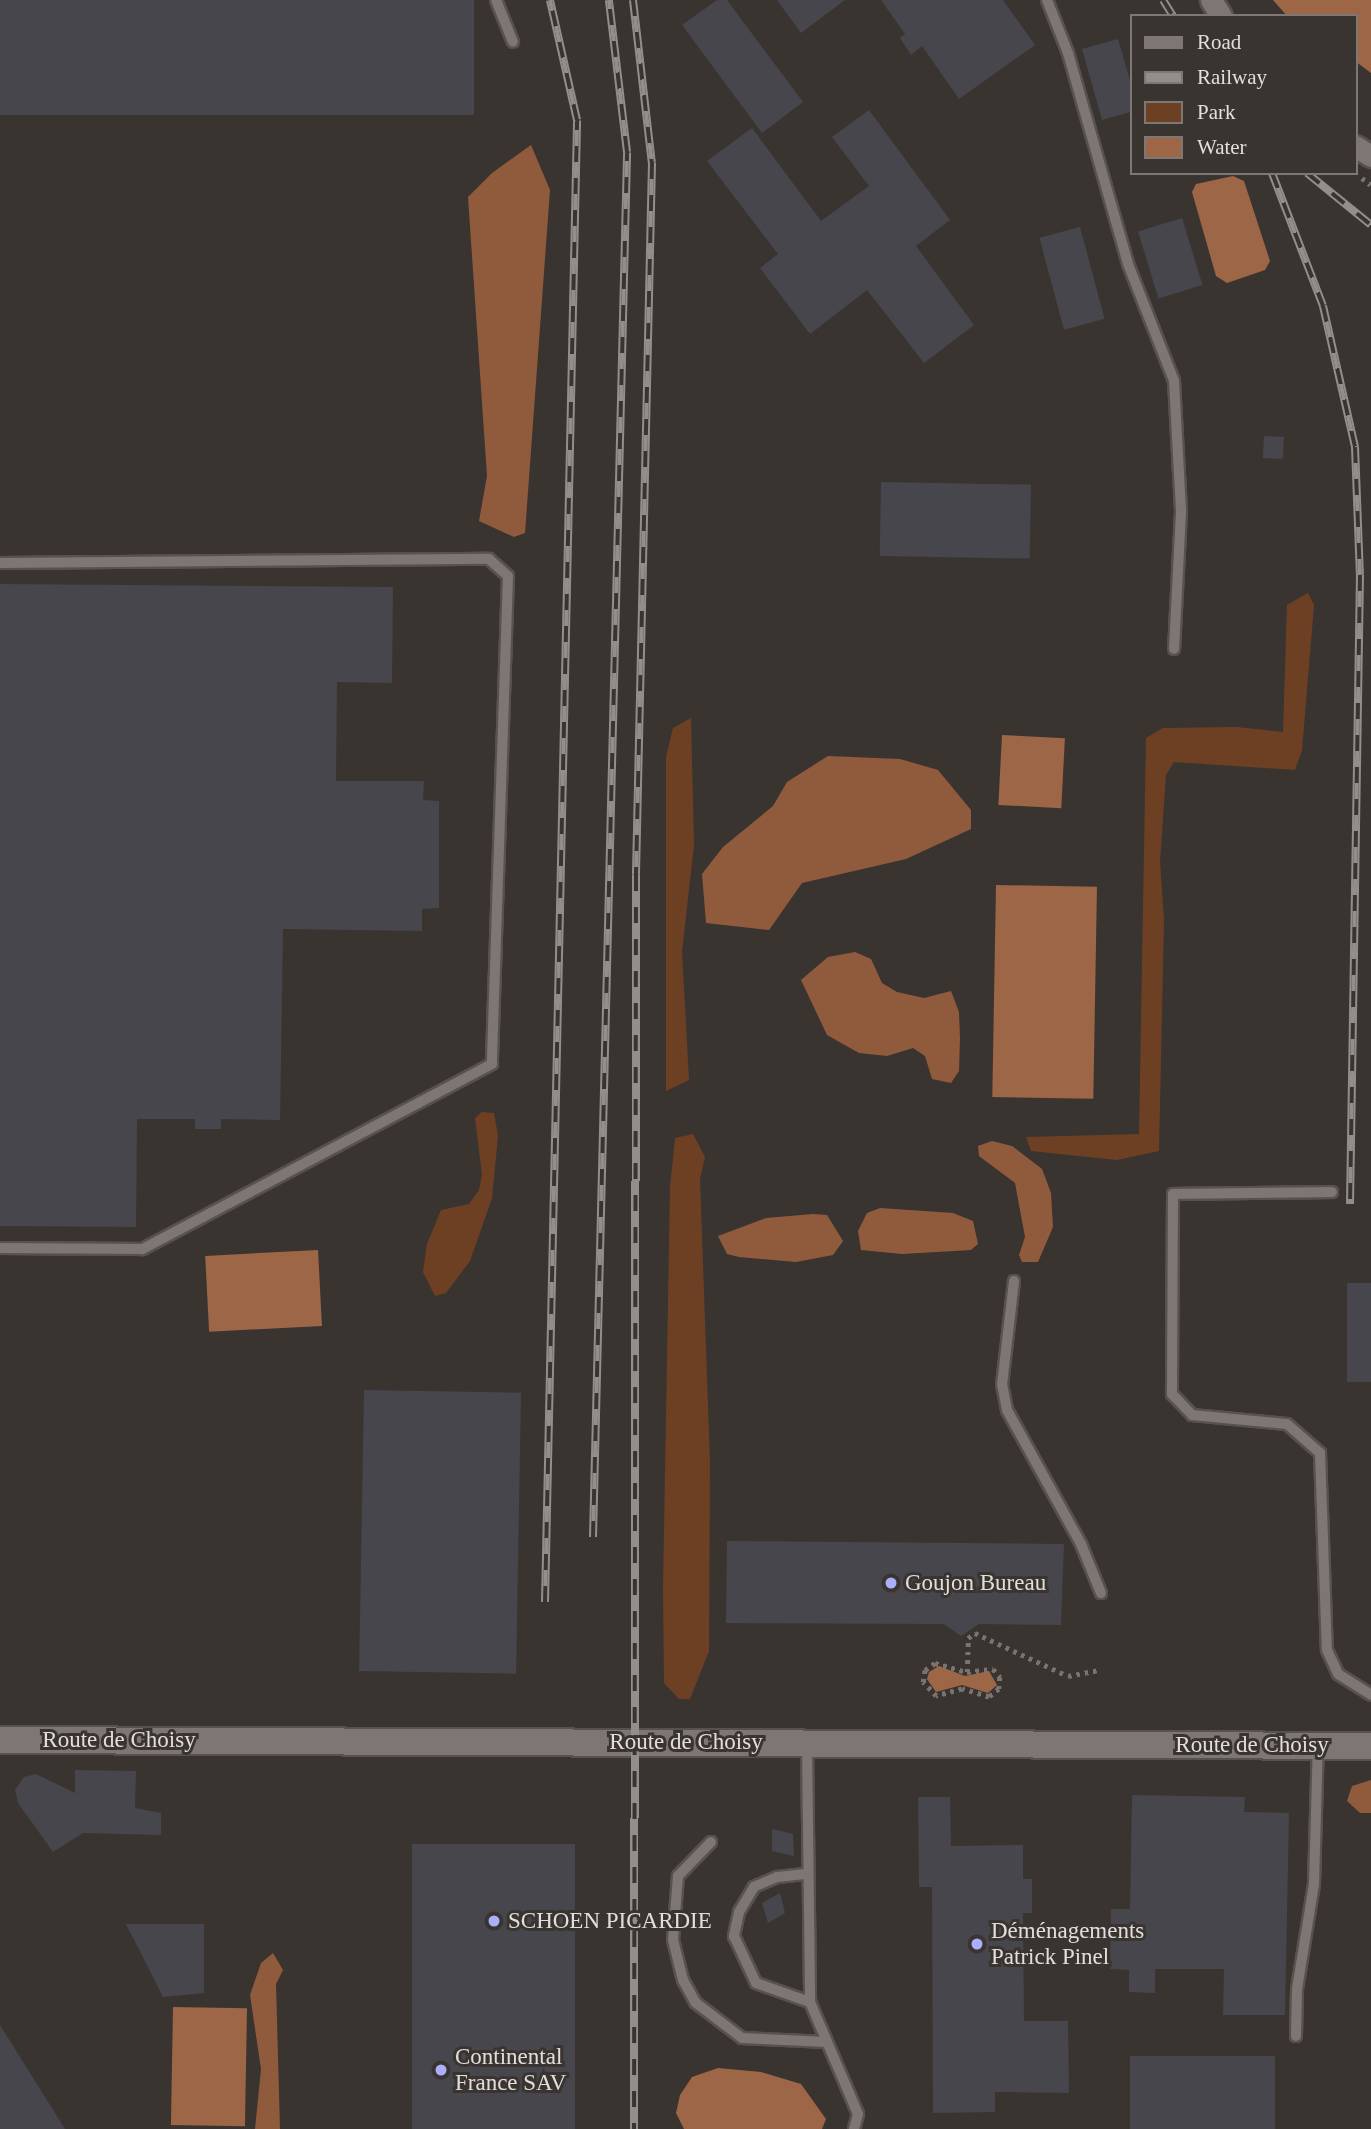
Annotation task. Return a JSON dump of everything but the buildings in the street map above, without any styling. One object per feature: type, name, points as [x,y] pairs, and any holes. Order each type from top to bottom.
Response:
[{"type":"street","name":"Route de Choisy","points":[[0,1740],[1371,1746]]},
{"type":"lane","points":[[496,0],[513,42]]},
{"type":"lane","points":[[1047,0],[1068,53],[1128,264],[1174,381],[1181,512],[1174,649]]},
{"type":"lane","points":[[0,563],[489,559],[508,576],[492,1064],[142,1249],[0,1248]]},
{"type":"lane","points":[[1332,1192],[1173,1194],[1172,1394],[1192,1415],[1287,1424],[1320,1453],[1327,1650],[1338,1674],[1371,1695]]},
{"type":"lane","points":[[1014,1281],[1002,1384],[1007,1410],[1081,1544],[1101,1593]]},
{"type":"lane","points":[[806,1743],[805,1874],[810,2002],[858,2114],[860,2129]]},
{"type":"lane","points":[[1296,2036],[1297,1989],[1314,1884],[1318,1745]]},
{"type":"lane","points":[[711,1842],[678,1876],[673,1940],[683,1980],[695,2003],[742,2038],[826,2042]]},
{"type":"lane","points":[[805,1874],[777,1877],[754,1887],[739,1912],[734,1936],[756,1983],[810,2002]]},
{"type":"lane","points":[[853,2129],[858,2114]]},
{"type":"path","points":[[967,1672],[968,1638],[975,1633],[1068,1676],[1099,1670]]},
{"type":"path","points":[[934,1663],[967,1672],[985,1667],[993,1669],[1000,1677],[999,1689],[989,1697],[962,1689],[936,1696],[923,1682],[925,1670],[934,1663]]},
{"type":"green space","points":[[1308,593],[1314,605],[1302,750],[1295,770],[1174,762],[1166,775],[1160,862],[1164,920],[1159,1151],[1117,1160],[1031,1151],[1026,1137],[1139,1134],[1146,738],[1163,728],[1236,727],[1283,732],[1287,605]]},
{"type":"green space","points":[[691,718],[694,845],[682,952],[689,1080],[666,1091],[666,757],[673,728]]},
{"type":"green space","points":[[482,1112],[494,1113],[498,1136],[492,1198],[470,1261],[446,1293],[435,1296],[423,1272],[427,1244],[441,1210],[469,1204],[479,1190],[482,1175],[475,1118]]},
{"type":"green space","points":[[693,1134],[705,1157],[700,1179],[710,1462],[709,1651],[690,1699],[679,1699],[664,1683],[663,1588],[670,1187],[675,1138]]},
{"type":"shaded area","points":[[531,145],[550,190],[525,533],[514,537],[479,521],[487,476],[468,197],[492,173]]},
{"type":"shaded area","points":[[828,756],[900,759],[938,770],[971,810],[971,829],[906,859],[802,883],[769,930],[706,923],[702,874],[723,847],[773,806],[787,782]]},
{"type":"shaded area","points":[[855,952],[871,959],[882,983],[897,992],[924,998],[951,991],[959,1012],[960,1038],[959,1071],[951,1083],[932,1079],[925,1056],[913,1048],[887,1056],[859,1053],[827,1035],[801,980],[828,957]]},
{"type":"shaded area","points":[[992,1141],[1012,1146],[1042,1169],[1051,1193],[1053,1227],[1038,1262],[1022,1262],[1019,1255],[1025,1237],[1015,1183],[979,1156],[978,1146]]},
{"type":"shaded area","points":[[880,1208],[953,1213],[973,1221],[978,1244],[971,1250],[902,1254],[861,1250],[858,1231],[867,1213]]},
{"type":"shaded area","points":[[827,1215],[843,1241],[833,1255],[796,1262],[739,1257],[727,1254],[718,1236],[766,1218]]},
{"type":"shaded area","points":[[1371,1780],[1371,1813],[1360,1813],[1347,1801],[1352,1786]]},
{"type":"shaded area","points":[[273,1953],[283,1970],[276,1984],[280,2129],[255,2129],[261,2069],[250,1995],[261,1963]]},
{"type":"water","points":[[1273,0],[1371,0],[1371,73],[1357,62],[1357,14],[1285,14]]},
{"type":"water","points":[[1233,176],[1244,181],[1270,261],[1265,270],[1227,283],[1216,276],[1192,192],[1196,184]]},
{"type":"water","points":[[1002,735],[1065,738],[1061,808],[998,805]]},
{"type":"water","points":[[996,885],[1097,887],[1093,1099],[992,1097]]},
{"type":"water","points":[[318,1250],[322,1326],[209,1332],[205,1256]]},
{"type":"water","points":[[939,1666],[965,1676],[989,1671],[997,1685],[988,1693],[962,1685],[936,1692],[927,1679],[929,1672]]},
{"type":"water","points":[[173,2007],[247,2008],[245,2126],[171,2125]]},
{"type":"water","points":[[718,2068],[761,2072],[801,2084],[826,2119],[822,2129],[684,2129],[676,2113],[680,2095],[692,2077]]},
{"type":"railway","points":[[545,1602],[577,120],[550,0]]},
{"type":"railway","points":[[593,1537],[627,152],[609,0]]},
{"type":"railway","points":[[633,0],[652,163],[636,875],[634,2129]]},
{"type":"railway","points":[[1163,0],[1172,14]]},
{"type":"railway","points":[[1273,175],[1323,306],[1355,447],[1360,575],[1350,1204]]},
{"type":"railway","points":[[1309,175],[1371,225]]},
{"type":"place","name":"Goujon Bureau","points":[[891,1583]]},
{"type":"place","name":"SCHOEN PICARDIE","points":[[494,1921]]},
{"type":"place","name":"Déménagements Patrick Pinel","points":[[977,1944]]},
{"type":"place","name":"Continental France SAV","points":[[441,2070]]}]
